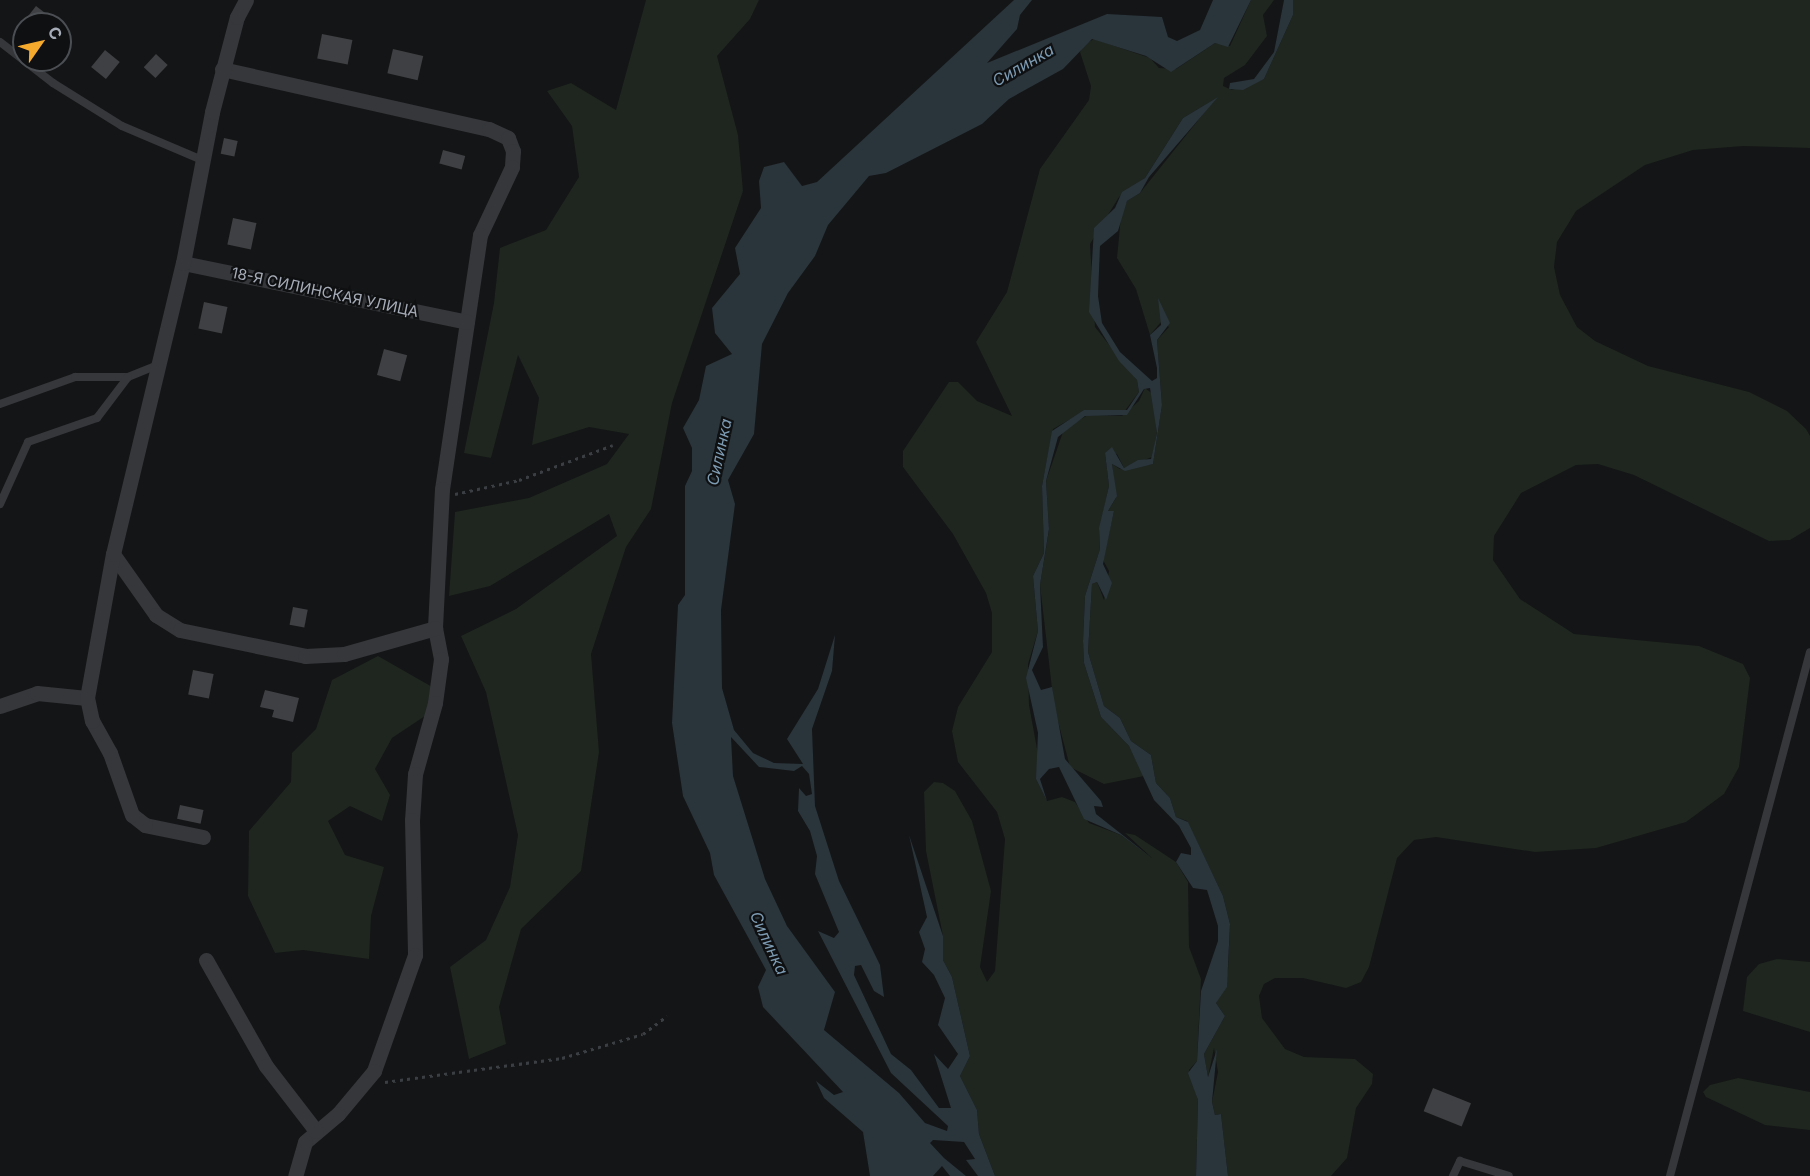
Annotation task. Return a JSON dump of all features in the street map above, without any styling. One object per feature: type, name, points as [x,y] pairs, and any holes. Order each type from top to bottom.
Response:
[{"type":"street","points":[[203,837],[146,825],[132,815],[111,753],[92,721],[87,698],[113,554],[183,263],[222,69],[242,2]]},
{"type":"street","points":[[222,69],[489,129],[508,138],[513,151],[512,167],[480,235],[441,495],[435,628],[441,658],[438,681],[415,774],[412,820],[416,955],[365,1084],[305,1142],[295,1176]]},
{"type":"street","name":"18-Я СИЛИНСКАЯ УЛИЦА","points":[[183,263],[467,322]]},
{"type":"street","points":[[113,554],[156,615],[180,630],[305,656],[344,654],[435,628]]},
{"type":"street","points":[[0,706],[37,693],[87,698]]},
{"type":"street","points":[[206,960],[266,1065],[316,1131]]},
{"type":"lane","points":[[0,42],[53,83],[122,126],[202,160]]},
{"type":"lane","points":[[0,404],[75,377],[128,377],[157,365]]},
{"type":"lane","points":[[0,504],[28,442],[97,418],[128,377]]},
{"type":"lane","points":[[1670,1176],[1810,652]]},
{"type":"lane","points":[[1453,1176],[1460,1161],[1509,1176]]},
{"type":"path","points":[[441,495],[476,493],[519,480],[613,445]]},
{"type":"path","points":[[365,1084],[561,1058],[643,1034],[667,1016]]},
{"type":"shaded area","points":[[646,0],[759,0],[750,19],[717,56],[738,135],[743,191],[672,403],[651,509],[626,547],[591,654],[599,752],[581,871],[521,929],[499,1007],[506,1044],[469,1059],[450,967],[486,940],[510,887],[518,835],[486,692],[461,636],[516,609],[617,536],[609,514],[490,586],[449,596],[455,512],[529,498],[607,464],[629,434],[589,427],[532,445],[539,398],[518,355],[491,458],[464,453],[494,303],[500,248],[546,230],[579,177],[572,126],[547,91],[571,83],[616,110]]},
{"type":"shaded area","points":[[1251,0],[1274,0],[1263,15],[1267,36],[1245,65],[1224,78],[1223,86],[1232,90],[1264,79],[1293,15],[1293,0],[1810,0],[1810,148],[1743,146],[1693,150],[1645,165],[1576,211],[1557,242],[1554,267],[1560,295],[1577,327],[1595,341],[1648,366],[1749,392],[1787,411],[1806,429],[1810,436],[1810,528],[1790,540],[1769,541],[1634,475],[1598,464],[1576,465],[1521,493],[1494,536],[1493,560],[1520,599],[1574,634],[1699,646],[1743,664],[1750,678],[1739,767],[1724,794],[1686,822],[1596,848],[1535,852],[1436,837],[1414,840],[1397,858],[1369,967],[1361,982],[1346,988],[1303,978],[1275,978],[1264,984],[1259,996],[1262,1018],[1285,1049],[1304,1057],[1355,1059],[1373,1074],[1372,1084],[1356,1108],[1347,1158],[1331,1176],[1228,1176],[1221,1114],[1215,1115],[1212,1102],[1218,1072],[1214,1048],[1208,1077],[1204,1054],[1225,1016],[1216,1003],[1228,970],[1230,924],[1223,896],[1187,821],[1176,817],[1170,798],[1156,783],[1151,755],[1131,741],[1120,718],[1104,706],[1088,652],[1092,584],[1097,582],[1104,600],[1109,571],[1103,560],[1114,511],[1108,511],[1116,498],[1112,464],[1120,469],[1153,464],[1162,405],[1157,340],[1169,327],[1161,322],[1150,335],[1136,289],[1117,258],[1121,216],[1127,201],[1140,193],[1215,99],[1183,118],[1145,178],[1119,197],[1090,244],[1095,327],[1137,380],[1139,392],[1124,412],[1087,410],[1053,429],[1042,486],[1044,553],[1033,576],[1038,631],[1028,664],[1029,705],[1040,765],[1036,779],[1047,801],[1062,797],[1075,802],[1089,823],[1121,835],[1152,858],[1125,833],[1135,835],[1176,862],[1188,882],[1189,947],[1201,979],[1197,1061],[1189,1070],[1198,1100],[1196,1176],[995,1176],[979,1134],[977,1110],[960,1076],[970,1056],[952,977],[943,960],[943,936],[926,851],[924,792],[934,782],[943,783],[955,791],[972,821],[991,891],[980,967],[987,982],[995,971],[1005,839],[997,812],[958,762],[952,731],[958,707],[992,652],[992,613],[986,593],[953,534],[903,467],[903,451],[949,382],[958,382],[977,401],[1012,416],[976,342],[1007,292],[1040,169],[1089,100],[1091,86],[1080,52],[1083,45],[1094,39],[1150,58],[1159,68],[1176,69],[1215,43],[1230,46]]},
{"type":"shaded area","points":[[1145,388],[1154,395],[1157,433],[1152,457],[1124,468],[1117,454],[1105,453],[1109,486],[1099,531],[1100,549],[1085,596],[1083,641],[1084,663],[1101,717],[1129,746],[1144,776],[1104,784],[1070,767],[1054,706],[1040,585],[1049,530],[1046,481],[1064,429],[1088,415],[1122,416],[1139,401]]},
{"type":"shaded area","points":[[378,656],[434,688],[425,716],[392,738],[375,769],[390,795],[382,821],[350,806],[328,821],[345,855],[384,867],[371,916],[369,959],[303,950],[275,953],[248,896],[249,831],[291,782],[292,753],[316,729],[332,680]]},
{"type":"shaded area","points":[[1777,959],[1810,962],[1810,1032],[1743,1011],[1747,977],[1759,964]]},
{"type":"shaded area","points":[[1738,1078],[1810,1092],[1810,1130],[1765,1125],[1706,1097],[1703,1092],[1710,1085]]},
{"type":"water","name":"Силинка","points":[[1014,0],[1032,0],[1020,15],[1017,29],[987,63],[1107,14],[1162,17],[1168,37],[1177,41],[1200,30],[1213,0],[1251,0],[1228,47],[1215,43],[1171,72],[1146,56],[1092,39],[1063,69],[1009,99],[982,124],[886,173],[869,176],[828,225],[815,256],[788,293],[762,344],[754,434],[728,480],[735,504],[721,610],[722,688],[734,730],[753,753],[774,763],[803,764],[787,739],[818,689],[835,635],[832,671],[812,729],[815,806],[839,881],[880,965],[884,997],[874,991],[861,965],[855,966],[854,975],[891,1054],[911,1070],[939,1108],[951,1108],[934,1054],[948,1069],[958,1054],[938,1025],[945,998],[934,975],[922,962],[925,949],[919,932],[927,917],[909,835],[943,936],[943,960],[952,977],[970,1056],[960,1076],[977,1110],[979,1134],[995,1176],[978,1176],[966,1160],[975,1159],[964,1142],[933,1140],[930,1143],[966,1176],[950,1176],[942,1166],[933,1176],[870,1176],[863,1132],[824,1098],[816,1081],[834,1095],[843,1092],[763,1007],[758,987],[766,970],[714,875],[710,853],[683,796],[672,723],[678,605],[685,595],[685,486],[692,471],[692,448],[683,428],[699,400],[706,366],[732,354],[715,333],[712,308],[740,274],[735,248],[761,208],[759,181],[764,167],[784,162],[802,186],[817,182]],"holes":[[[731,737],[759,767],[794,771],[802,766],[809,774],[812,794],[806,796],[799,788],[798,811],[810,831],[817,856],[815,874],[839,932],[834,938],[818,931],[891,1073],[948,1126],[947,1131],[925,1123],[899,1093],[824,1030],[835,992],[787,926],[765,879],[733,776]]]},
{"type":"water","points":[[1284,0],[1293,0],[1293,15],[1264,79],[1243,90],[1229,89],[1230,83],[1254,79],[1274,52]]},
{"type":"water","points":[[1218,97],[1149,177],[1140,193],[1127,201],[1118,231],[1100,246],[1098,296],[1102,323],[1120,352],[1152,381],[1157,378],[1157,368],[1150,335],[1161,325],[1158,298],[1170,323],[1157,340],[1162,405],[1153,464],[1125,471],[1112,464],[1117,496],[1108,511],[1114,511],[1103,564],[1112,583],[1106,600],[1097,582],[1092,584],[1088,652],[1104,706],[1120,718],[1131,741],[1151,755],[1156,783],[1170,798],[1176,817],[1188,822],[1223,896],[1230,924],[1227,987],[1216,1003],[1225,1016],[1204,1054],[1208,1077],[1217,1049],[1212,1102],[1215,1115],[1221,1114],[1228,1176],[1196,1176],[1198,1100],[1188,1073],[1197,1061],[1201,991],[1218,941],[1218,926],[1207,890],[1193,888],[1176,862],[1181,853],[1191,855],[1191,848],[1179,826],[1154,800],[1129,746],[1101,717],[1084,663],[1085,596],[1100,549],[1099,528],[1109,486],[1105,453],[1112,447],[1124,468],[1138,460],[1151,459],[1157,433],[1150,388],[1144,389],[1127,415],[1085,416],[1058,437],[1046,481],[1049,529],[1040,585],[1043,647],[1032,670],[1041,690],[1052,687],[1065,759],[1101,801],[1103,807],[1094,806],[1096,814],[1153,859],[1121,835],[1084,819],[1059,767],[1049,769],[1040,779],[1047,801],[1036,779],[1038,733],[1026,678],[1038,631],[1033,576],[1044,553],[1042,486],[1052,431],[1084,410],[1127,410],[1139,392],[1137,380],[1119,361],[1089,312],[1094,228],[1115,208],[1122,192],[1145,178],[1183,118]]},
{"type":"building","points":[[36,6],[44,12],[31,12]]},
{"type":"building","points":[[322,34],[352,40],[348,64],[317,59]]},
{"type":"building","points":[[393,49],[423,56],[418,80],[387,73]]},
{"type":"building","points":[[105,50],[120,62],[106,79],[91,67]]},
{"type":"building","points":[[156,54],[168,65],[155,78],[144,67]]},
{"type":"building","points":[[224,138],[238,141],[234,157],[221,154]]},
{"type":"building","points":[[443,150],[465,156],[462,169],[439,164]]},
{"type":"building","points":[[233,218],[256,223],[251,249],[227,244]]},
{"type":"building","points":[[204,302],[227,307],[222,333],[198,328]]},
{"type":"building","points":[[384,349],[407,355],[400,381],[377,375]]},
{"type":"building","points":[[293,607],[308,610],[304,628],[290,625]]},
{"type":"building","points":[[193,670],[214,674],[209,699],[188,695]]},
{"type":"building","points":[[265,690],[299,698],[293,722],[272,717],[274,710],[260,707]]},
{"type":"building","points":[[180,805],[203,810],[201,824],[177,819]]},
{"type":"building","points":[[1433,1088],[1471,1103],[1462,1127],[1424,1111]]}]
